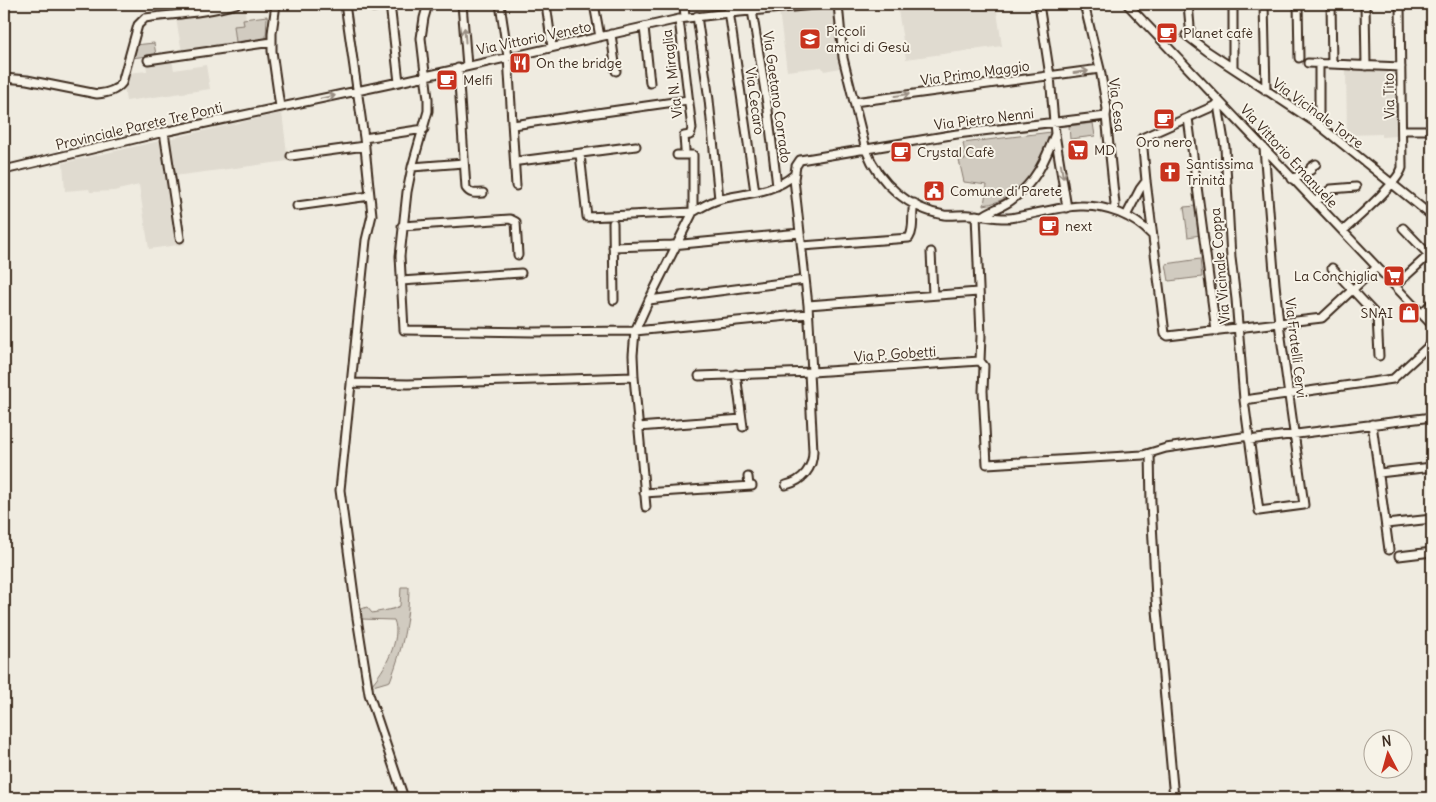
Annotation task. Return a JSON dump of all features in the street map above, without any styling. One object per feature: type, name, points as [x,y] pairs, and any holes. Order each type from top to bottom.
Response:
[{"type":"street","points":[[4,78],[27,80],[105,94],[118,88],[122,83],[138,25],[144,18],[179,15],[236,4]]},
{"type":"street","points":[[276,4],[272,42],[280,107]]},
{"type":"street","points":[[345,4],[364,138],[372,215],[366,240],[340,490],[370,702],[375,711],[404,798]]},
{"type":"street","points":[[373,7],[390,4],[399,82]]},
{"type":"street","points":[[428,4],[421,38],[428,111],[412,166],[402,226],[400,256],[404,330],[635,331],[808,314]]},
{"type":"street","points":[[462,4],[468,66]]},
{"type":"street","points":[[500,4],[508,57],[516,186]]},
{"type":"street","points":[[546,4],[552,47]]},
{"type":"street","points":[[594,4],[600,37]]},
{"type":"street","name":"Via N. Miraglia","points":[[684,4],[682,18],[692,129],[690,135],[684,136],[685,150]]},
{"type":"street","name":"Via Cecaro","points":[[728,4],[755,192]]},
{"type":"street","name":"Via Vittorio Veneto","points":[[280,107],[682,18],[729,13],[752,7],[825,4]]},
{"type":"street","points":[[838,4],[843,58],[866,150],[870,161],[899,195],[924,209],[940,214],[1008,218],[1080,206],[1094,207],[1121,213],[1135,220],[1152,235]]},
{"type":"street","points":[[1039,4],[1067,208]]},
{"type":"street","name":"Via Cesa","points":[[1084,4],[1100,70],[1107,109],[1114,211]]},
{"type":"street","name":"Via Vittorio Emanuele","points":[[1126,4],[1432,325]]},
{"type":"street","name":"Via Vicinale Torre","points":[[1188,4],[1188,36],[1207,51],[1319,125],[1432,216]]},
{"type":"street","points":[[1233,4],[1234,68]]},
{"type":"street","points":[[1264,4],[1266,91]]},
{"type":"street","points":[[1298,4],[1299,58]]},
{"type":"street","points":[[1331,4],[1332,64]]},
{"type":"street","points":[[1365,4],[1366,66]]},
{"type":"street","name":"Via Tito","points":[[1392,184],[1401,174],[1402,168],[1400,4]]},
{"type":"street","name":"Via Gaetano Corrado","points":[[752,7],[768,110],[777,186]]},
{"type":"street","points":[[697,16],[710,100],[719,199]]},
{"type":"street","points":[[644,27],[650,84]]},
{"type":"street","points":[[611,34],[616,72]]},
{"type":"street","points":[[148,60],[272,42]]},
{"type":"street","points":[[1308,63],[1401,67]]},
{"type":"street","points":[[1319,63],[1319,125]]},
{"type":"street","points":[[458,68],[466,188],[473,194],[483,192]]},
{"type":"street","name":"Via Primo Maggio","points":[[854,102],[1100,70]]},
{"type":"street","points":[[513,125],[688,100]]},
{"type":"street","points":[[1219,101],[1214,106],[1142,138],[1165,334],[1168,336],[1238,329],[1322,318],[1377,267]]},
{"type":"street","name":"Via Vicinale Coppa","points":[[1219,101],[1225,147],[1229,225],[1244,400],[1259,511]]},
{"type":"street","name":"Provinciale Parete Tre Ponti","points":[[4,170],[280,107]]},
{"type":"street","name":"Via Pietro Nenni","points":[[794,175],[800,160],[957,134],[1106,116]]},
{"type":"street","points":[[1188,118],[1216,331]]},
{"type":"street","points":[[364,138],[424,129]]},
{"type":"street","points":[[1402,130],[1432,130]]},
{"type":"street","points":[[164,132],[180,238]]},
{"type":"street","points":[[979,216],[1013,200],[1038,173],[1056,134]]},
{"type":"street","points":[[291,156],[365,146]]},
{"type":"street","points":[[519,161],[636,146]]},
{"type":"street","name":"Via Fratelli Cervi","points":[[1259,511],[1304,505],[1279,323],[1264,148]]},
{"type":"street","points":[[580,154],[587,217],[693,212],[719,199],[777,186],[794,175],[808,305],[813,451],[812,462],[803,476],[796,482],[786,485]]},
{"type":"street","points":[[646,507],[633,354],[635,331],[693,212],[693,155],[676,155]]},
{"type":"street","points":[[412,166],[464,163]]},
{"type":"street","points":[[1292,179],[1310,170],[1316,164]]},
{"type":"street","points":[[1126,216],[1146,181]]},
{"type":"street","points":[[1343,231],[1392,184]]},
{"type":"street","points":[[1315,202],[1331,189],[1356,187]]},
{"type":"street","points":[[297,206],[370,196]]},
{"type":"street","points":[[802,246],[909,238],[912,232],[911,213],[914,203]]},
{"type":"street","points":[[979,216],[978,292],[981,336],[980,361],[984,366],[987,464],[1144,455],[1166,448],[1432,417]]},
{"type":"street","points":[[402,226],[510,220],[516,222],[518,255]]},
{"type":"street","points":[[613,223],[614,300]]},
{"type":"street","points":[[1395,286],[1431,254],[1403,228]]},
{"type":"street","points":[[613,247],[676,245],[800,233]]},
{"type":"street","points":[[931,252],[934,295]]},
{"type":"street","points":[[1332,268],[1377,316],[1379,356]]},
{"type":"street","points":[[402,281],[521,273]]},
{"type":"street","points":[[649,300],[805,280]]},
{"type":"street","points":[[808,305],[978,292]]},
{"type":"street","points":[[1421,314],[1432,303]]},
{"type":"street","points":[[1244,400],[1393,379],[1432,343]]},
{"type":"street","name":"Via P. Gobetti","points":[[699,376],[811,372],[980,361]]},
{"type":"street","points":[[638,427],[742,423],[736,374]]},
{"type":"street","points":[[351,383],[418,384],[634,377]]},
{"type":"street","points":[[1372,424],[1389,550]]},
{"type":"street","points":[[1150,453],[1156,599],[1174,798]]},
{"type":"street","points":[[1379,473],[1432,466]]},
{"type":"street","points":[[644,492],[750,486],[748,478]]},
{"type":"street","points":[[1386,524],[1432,519]]},
{"type":"street","points":[[1399,556],[1432,552]]},
{"type":"shaded area","points":[[897,4],[996,4],[1002,46],[906,59]]},
{"type":"shaded area","points":[[244,6],[246,19],[243,19],[244,25],[234,27],[236,42],[182,52],[176,19]]},
{"type":"shaded area","name":"Piccoli amici di Gesù","points":[[834,7],[840,68],[824,71],[822,67],[787,71],[779,11]]},
{"type":"shaded area","points":[[267,16],[266,38],[236,42],[234,26],[244,25],[243,19]]},
{"type":"shaded area","points":[[154,43],[156,55],[131,58],[135,45]]},
{"type":"shaded area","points":[[172,60],[174,70],[206,65],[210,89],[126,101],[124,87],[127,73],[147,71],[146,63]]},
{"type":"shaded area","points":[[1346,69],[1396,71],[1396,136],[1382,137],[1382,134],[1347,135]]},
{"type":"shaded area","points":[[282,113],[288,161],[174,176],[185,244],[149,249],[139,185],[114,191],[90,192],[89,189],[65,191],[63,163]]},
{"type":"shaded area","points":[[1093,123],[1095,136],[1070,139],[1069,126]]},
{"type":"shaded area","points":[[1051,132],[1036,168],[1028,179],[1009,196],[997,202],[984,205],[987,185],[964,182],[959,160],[966,159],[963,143]]},
{"type":"shaded area","points":[[1196,206],[1200,235],[1188,237],[1184,207]]},
{"type":"shaded area","points":[[1200,259],[1202,277],[1169,281],[1166,264]]},
{"type":"shaded area","points":[[401,587],[409,587],[409,599],[404,635],[398,658],[390,681],[373,686],[371,685],[381,672],[394,645],[396,628],[394,620],[361,619],[359,610],[367,607],[372,613],[400,606]]},
{"type":"place","name":"Planet cafè","points":[[1167,33]]},
{"type":"place","name":"Piccoli amici di Gesù","points":[[810,39]]},
{"type":"place","name":"On the bridge","points":[[520,63]]},
{"type":"place","name":"Melfi","points":[[447,80]]},
{"type":"place","name":"Oro nero","points":[[1164,119]]},
{"type":"place","name":"MD","points":[[1078,150]]},
{"type":"place","name":"Crystal Cafè","points":[[901,152]]},
{"type":"place","name":"Santissima Trinità","points":[[1170,172]]},
{"type":"place","name":"Comune di Parete","points":[[934,191]]},
{"type":"place","name":"next","points":[[1049,226]]},
{"type":"place","name":"La Conchiglia","points":[[1394,276]]},
{"type":"place","name":"SNAI","points":[[1409,313]]}]
